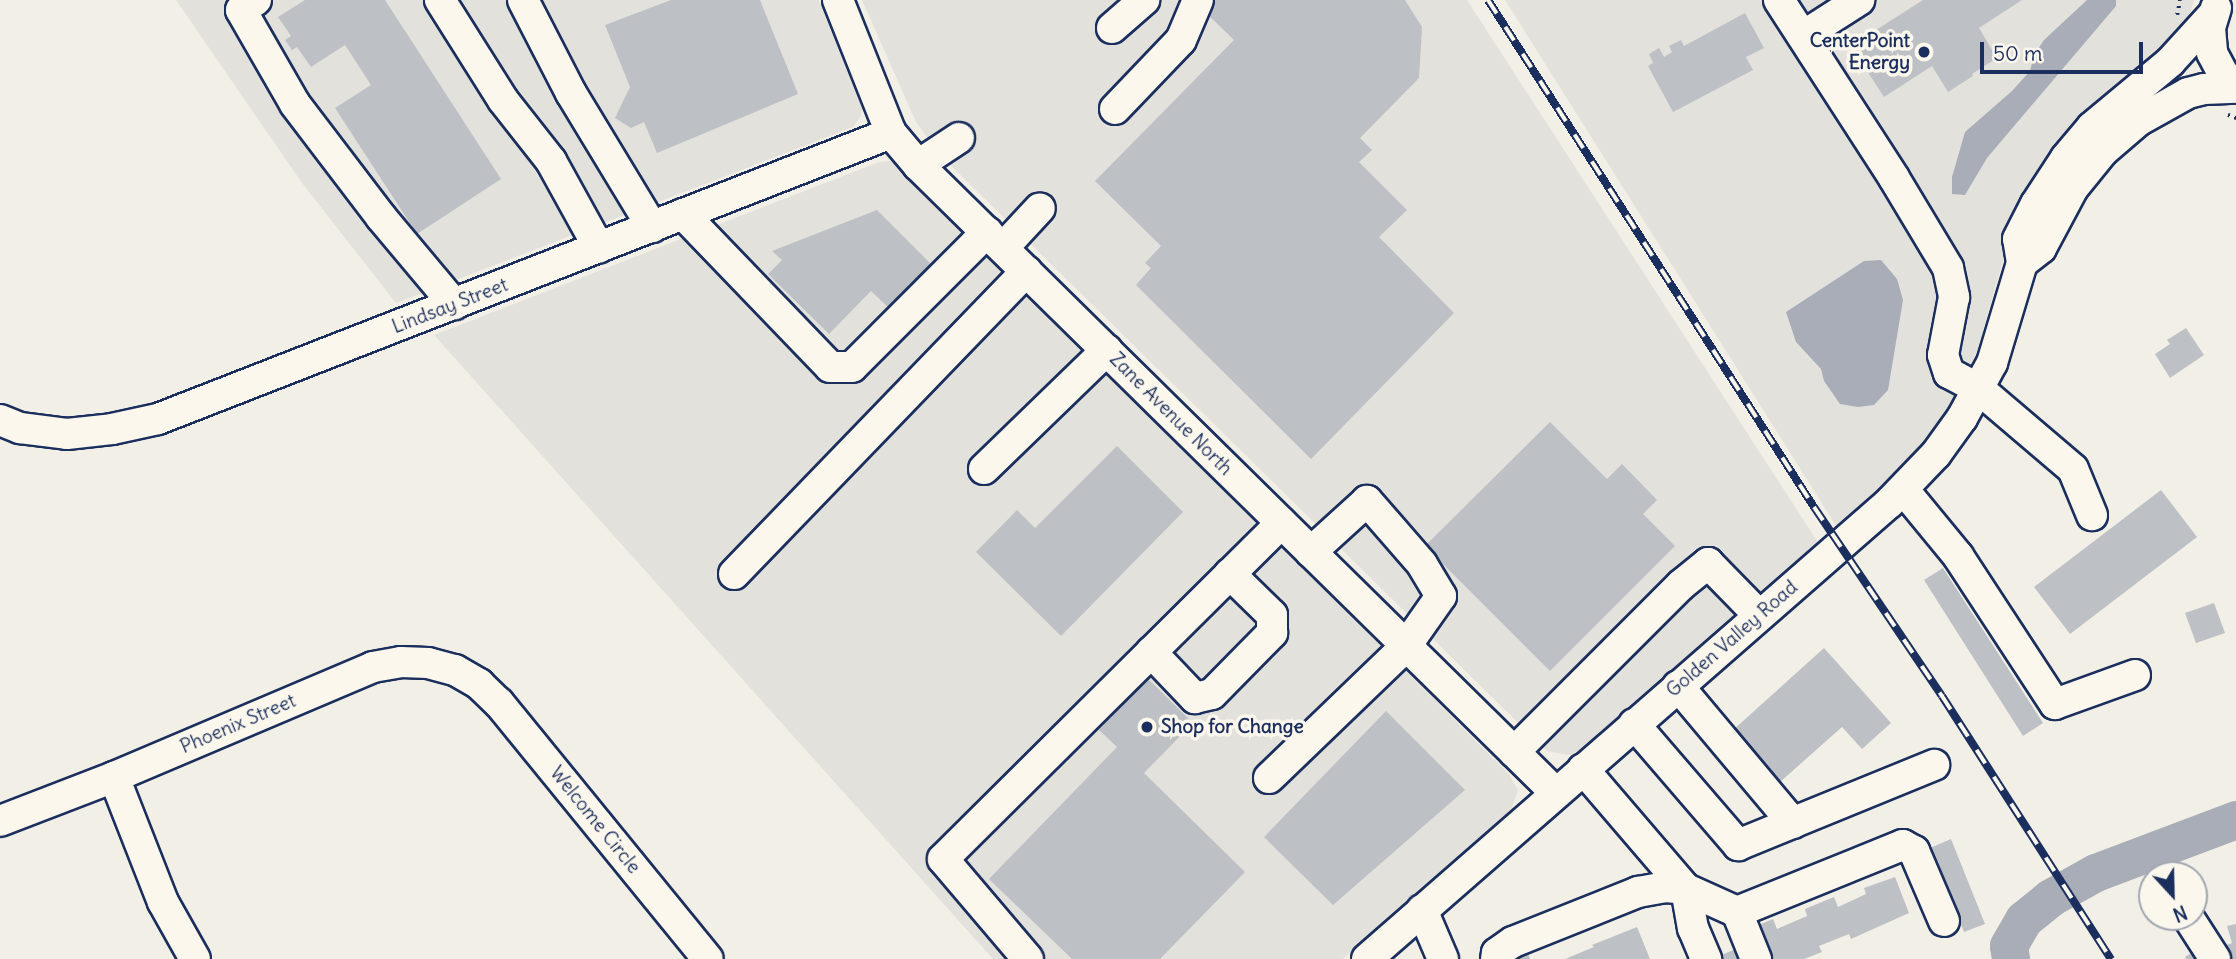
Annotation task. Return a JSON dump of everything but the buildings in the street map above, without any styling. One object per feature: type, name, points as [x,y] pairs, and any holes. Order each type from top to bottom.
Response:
[{"type":"street","points":[[256,0],[241,10],[295,104],[381,217],[454,304]]},
{"type":"street","points":[[440,0],[503,100],[551,161],[599,247]]},
{"type":"street","points":[[523,0],[571,93],[652,227]]},
{"type":"street","name":"Zane Avenue North","points":[[838,0],[891,133],[918,164],[1556,793]]},
{"type":"street","points":[[1112,27],[1144,0]]},
{"type":"street","points":[[1115,109],[1181,40],[1198,0]]},
{"type":"street","points":[[1779,0],[1894,178],[1948,268],[1954,297],[1943,355],[1949,373],[1979,389],[2073,469],[2092,515]]},
{"type":"street","points":[[1803,36],[1859,0]]},
{"type":"street","points":[[2215,8],[2210,28],[2212,53],[2223,74],[2236,86]]},
{"type":"street","name":"Golden Valley Road","points":[[1367,959],[1903,489],[1936,454],[1979,389],[1992,363],[2022,264],[2018,239],[2036,204],[2066,158],[2092,127],[2170,62],[2215,8]]},
{"type":"street","name":"Golden Valley Road","points":[[2022,264],[2041,248],[2073,188],[2103,151],[2138,121],[2188,93],[2236,86]]},
{"type":"street","name":"Lindsay Street","points":[[0,420],[20,428],[67,434],[112,429],[158,419],[891,133]]},
{"type":"street","points":[[918,164],[959,138]]},
{"type":"street","points":[[683,215],[830,367],[852,367],[995,240],[1040,208]]},
{"type":"street","points":[[734,575],[1027,271]]},
{"type":"street","points":[[984,470],[1107,350]]},
{"type":"street","points":[[1903,489],[1958,556],[2055,705],[2135,675]]},
{"type":"street","points":[[1269,778],[1406,646],[1441,596],[1422,564],[1367,501],[1311,552]]},
{"type":"street","points":[[1028,959],[943,859],[1282,523]]},
{"type":"street","points":[[1514,752],[1681,585],[1708,563],[1759,615]]},
{"type":"street","points":[[1151,652],[1195,698],[1212,694],[1272,633],[1272,614],[1230,573]]},
{"type":"street","name":"Phoenix Street","points":[[0,821],[114,777],[373,667],[401,662],[428,663],[455,670],[479,684]]},
{"type":"street","name":"Welcome Circle","points":[[479,684],[499,703],[708,959]]},
{"type":"street","points":[[1678,686],[1793,822]]},
{"type":"street","points":[[1634,724],[1738,845],[1934,765]]},
{"type":"street","points":[[1583,769],[1686,889],[1693,928],[1706,959]]},
{"type":"street","points":[[114,777],[163,902],[195,959]]},
{"type":"street","points":[[1737,912],[1903,845],[1914,851],[1944,920]]},
{"type":"street","points":[[1496,959],[1497,953],[1513,942],[1638,892],[1665,887],[1686,889],[1737,912],[1756,959]]},
{"type":"street","points":[[1422,911],[1443,959]]},
{"type":"street","points":[[2197,931],[2215,959]]},
{"type":"shaded area","points":[[176,0],[819,0],[862,109],[861,116],[853,127],[396,303],[302,183]]},
{"type":"shaded area","points":[[862,0],[1467,0],[1821,547],[1585,749],[1568,755],[1547,751],[941,156],[916,122]]},
{"type":"shaded area","points":[[1505,0],[2194,0],[2185,32],[2009,240],[1977,351],[1949,408],[1912,462],[1840,532]]},
{"type":"shaded area","points":[[2087,0],[2116,0],[2116,6],[1987,158],[1965,195],[1952,194],[1952,177],[1965,132],[2012,91],[2030,71],[2034,55],[2044,40]]},
{"type":"shaded area","points":[[890,161],[899,165],[1508,773],[1518,790],[1510,813],[1343,959],[993,959],[434,335],[879,162]]},
{"type":"shaded area","points":[[1881,260],[1897,279],[1903,300],[1888,390],[1874,405],[1858,407],[1840,404],[1824,381],[1821,369],[1796,342],[1786,312],[1864,261]]},
{"type":"waterway","points":[[2011,959],[2009,946],[2024,920],[2051,898],[2096,873],[2236,820]]},
{"type":"railway","points":[[1488,0],[1814,507],[1942,696],[2111,959]]},
{"type":"place","name":"CenterPoint Energy","points":[[1924,52]]},
{"type":"place","name":"Shop for Change","points":[[1147,727]]}]
